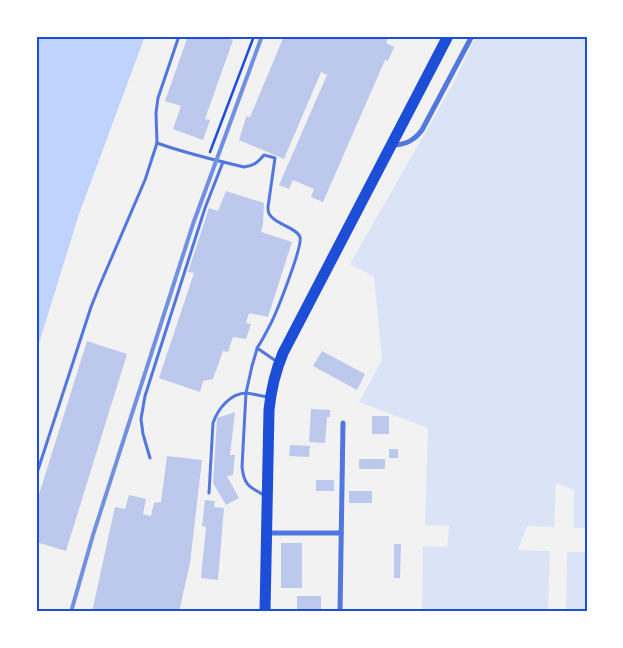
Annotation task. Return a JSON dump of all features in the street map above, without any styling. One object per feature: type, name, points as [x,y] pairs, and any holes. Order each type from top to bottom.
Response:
[{"type":"highway","points":[[265,612],[270,397],[278,363],[448,36]]},
{"type":"street","points":[[391,145],[405,144],[412,141],[422,130],[472,36]]},
{"type":"street","points":[[340,612],[343,423]]},
{"type":"street","points":[[266,533],[341,534]]},
{"type":"lane","points":[[36,476],[91,307],[146,180],[157,143],[156,113],[158,98],[179,36]]},
{"type":"lane","points":[[157,143],[189,154],[244,167],[252,166],[264,154],[274,158],[268,207],[270,215],[300,237],[300,244],[271,324],[257,348],[246,393],[242,467],[244,478],[247,485],[267,496]]},
{"type":"lane","points":[[150,458],[141,420],[145,396],[205,208],[222,162]]},
{"type":"lane","points":[[257,348],[278,363]]},
{"type":"lane","points":[[208,493],[213,423],[217,414],[227,401],[240,394],[246,393],[270,397]]},
{"type":"path","points":[[208,158],[254,36]]},
{"type":"shaded area","points":[[476,36],[587,36],[587,528],[574,528],[574,490],[556,483],[554,527],[527,526],[518,550],[550,551],[548,612],[422,612],[423,546],[447,547],[449,526],[425,525],[428,428],[359,402],[382,360],[374,277],[350,264],[453,84]]},
{"type":"shaded area","points":[[567,552],[587,552],[587,612],[566,612]]},
{"type":"water","points":[[36,36],[145,36],[79,214],[36,353]]},
{"type":"building","points":[[188,36],[223,36],[233,40],[205,119],[210,120],[203,140],[173,129],[181,106],[165,101]]},
{"type":"building","points":[[284,36],[389,36],[386,43],[394,47],[388,61],[385,60],[323,202],[311,197],[314,189],[293,180],[289,189],[279,185],[327,75],[321,72],[284,159],[239,140],[246,117],[250,117]]},
{"type":"building","points":[[226,191],[264,203],[261,232],[292,242],[268,317],[249,313],[246,323],[251,324],[246,339],[233,337],[228,352],[223,351],[213,379],[203,381],[200,392],[159,378],[194,273],[188,272],[209,208],[218,211]]},
{"type":"building","points":[[87,341],[127,354],[66,551],[36,542],[36,504]]},
{"type":"building","points":[[322,351],[365,374],[357,390],[313,366]]},
{"type":"building","points":[[311,409],[330,410],[330,417],[327,417],[325,443],[309,442]]},
{"type":"building","points":[[235,412],[230,455],[235,455],[233,475],[227,476],[239,498],[226,505],[213,483],[217,418]]},
{"type":"building","points":[[372,416],[389,416],[389,434],[372,434]]},
{"type":"building","points":[[290,445],[310,446],[309,457],[289,456]]},
{"type":"building","points":[[389,449],[398,449],[398,458],[389,458]]},
{"type":"building","points":[[167,456],[202,460],[190,563],[179,612],[92,612],[115,507],[125,509],[129,495],[146,499],[143,514],[151,516],[154,503],[161,502]]},
{"type":"building","points":[[359,459],[385,459],[385,469],[359,469]]},
{"type":"building","points":[[316,480],[334,480],[334,491],[316,491]]},
{"type":"building","points":[[349,491],[372,491],[372,503],[349,503]]},
{"type":"building","points":[[205,500],[215,501],[214,507],[224,508],[218,580],[201,578],[206,527],[202,526]]},
{"type":"building","points":[[281,543],[302,543],[302,588],[281,588]]},
{"type":"building","points":[[394,544],[401,544],[400,578],[394,578]]},
{"type":"building","points":[[297,596],[321,596],[321,611],[297,610]]},
{"type":"railway","points":[[71,612],[93,535],[193,224],[262,36]]}]
